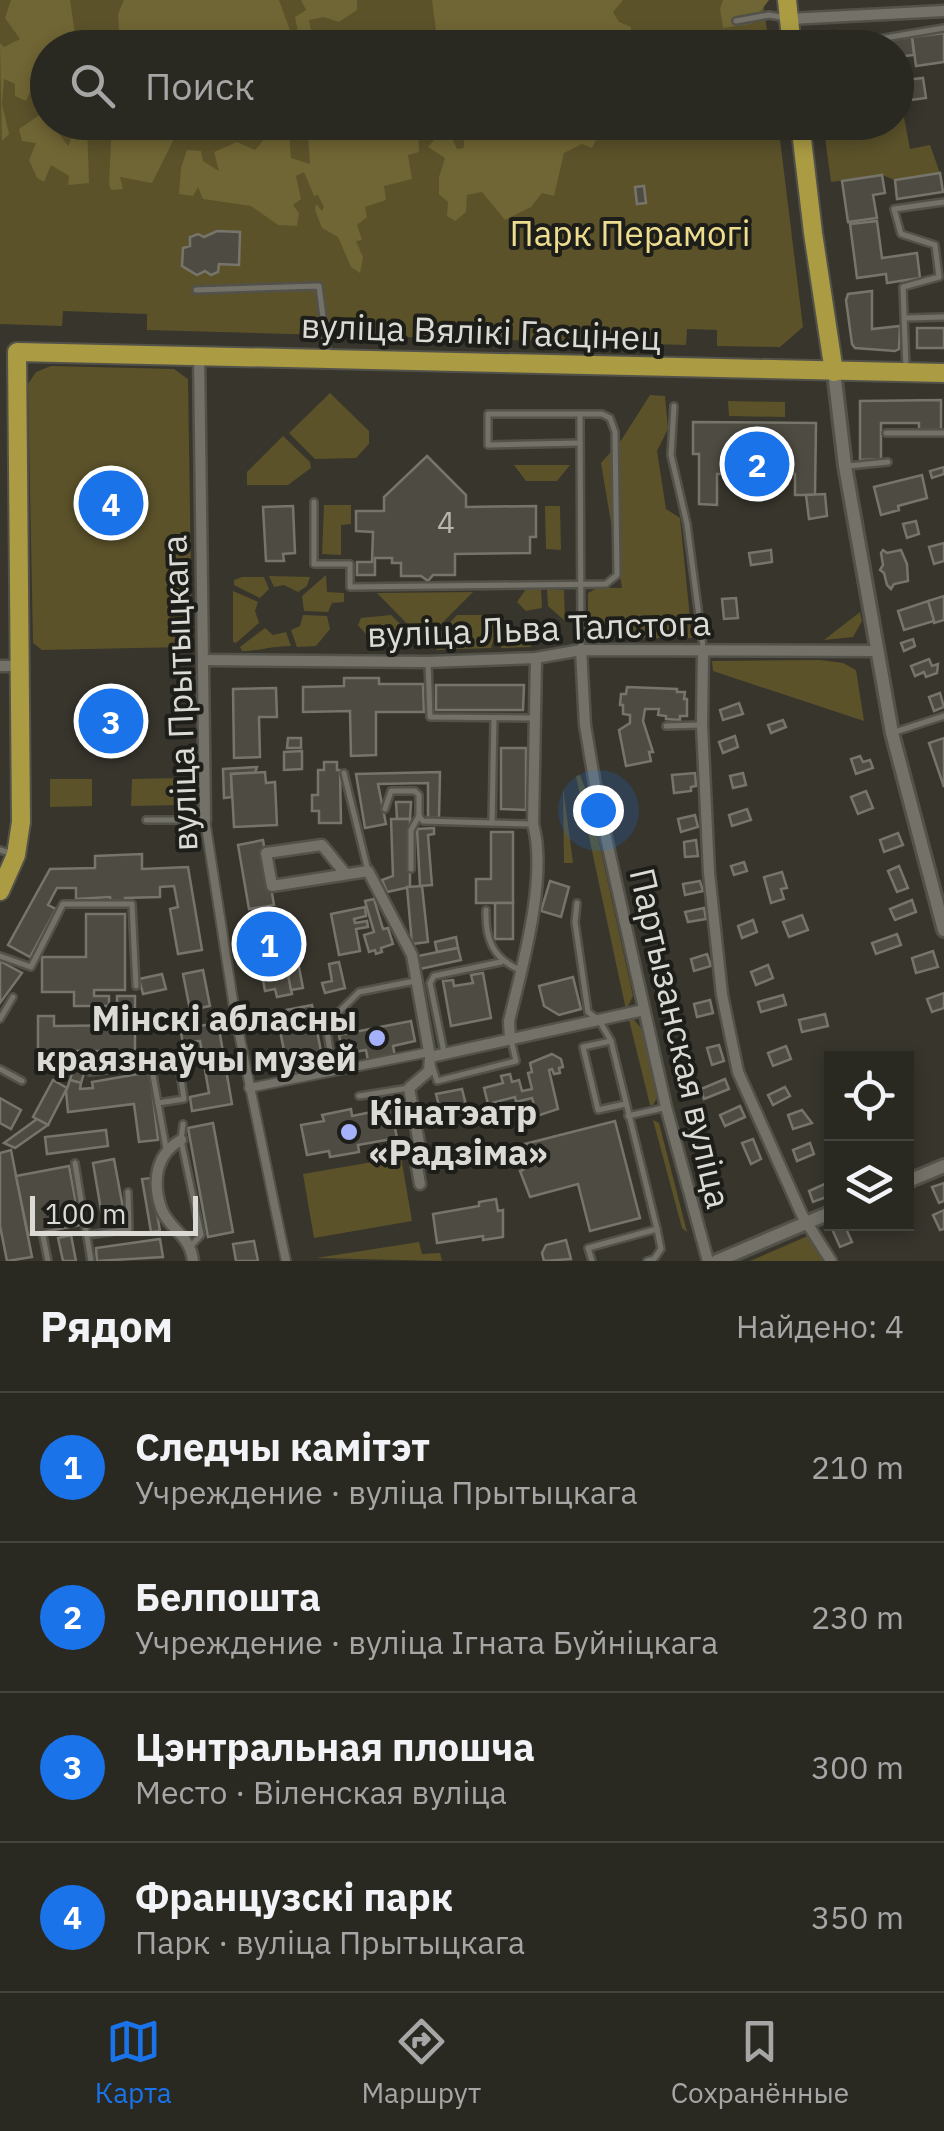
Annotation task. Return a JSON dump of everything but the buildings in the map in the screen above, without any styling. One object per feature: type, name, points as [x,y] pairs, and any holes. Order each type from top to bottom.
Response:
[{"type":"main road","points":[[802,140],[834,372]]},
{"type":"main road","name":"вуліца Вялікі Гасцінец","points":[[9,666],[16,352],[944,373]]},
{"type":"main road","points":[[0,891],[8,852],[22,822],[9,666]]},
{"type":"street","points":[[788,10],[944,11]]},
{"type":"street","name":"вуліца Прытыцкага","points":[[199,356],[205,820],[249,1088],[286,1261]]},
{"type":"street","points":[[834,372],[845,466],[892,733],[944,930]]},
{"type":"street","name":"вуліца Льва Талстога","points":[[203,660],[428,662],[536,658],[582,650],[877,650]]},
{"type":"street","name":"Партызанская вуліца","points":[[582,650],[588,752],[666,1107],[708,1261]]},
{"type":"street","points":[[703,650],[702,725],[709,873],[722,995],[738,1072],[807,1222],[832,1261]]},
{"type":"street","points":[[510,1039],[509,1021],[534,904],[538,842],[534,824],[536,658]]},
{"type":"street","points":[[344,872],[322,845],[266,853],[272,886],[368,871],[412,955],[430,1071],[408,1088],[422,1154],[418,1166],[420,1184]]},
{"type":"street","points":[[249,1088],[444,1054],[644,1010]]},
{"type":"street","points":[[181,1140],[166,1148],[156,1170],[162,1210],[192,1246],[193,1261]]},
{"type":"street","points":[[914,1179],[944,1166]]},
{"type":"street","points":[[717,1261],[824,1215]]},
{"type":"lane","points":[[736,21],[788,10]]},
{"type":"lane","points":[[914,33],[944,28]]},
{"type":"lane","points":[[906,373],[904,287],[939,277],[935,245],[901,234],[894,209],[944,202]]},
{"type":"lane","points":[[196,290],[319,286],[328,359]]},
{"type":"lane","points":[[906,318],[944,317]]},
{"type":"lane","points":[[674,406],[671,455],[687,524],[703,650]]},
{"type":"lane","points":[[314,502],[314,564],[350,564],[350,586],[606,584],[617,575],[615,427],[610,418],[602,414],[488,414],[488,445],[580,443]]},
{"type":"lane","points":[[580,414],[582,650]]},
{"type":"lane","points":[[886,433],[944,433]]},
{"type":"lane","points":[[845,466],[888,462]]},
{"type":"lane","points":[[428,662],[430,717],[535,718]]},
{"type":"lane","points":[[892,733],[944,716]]},
{"type":"lane","points":[[492,823],[494,718]]},
{"type":"lane","points":[[666,726],[702,725]]},
{"type":"lane","points":[[344,773],[368,871]]},
{"type":"lane","points":[[385,810],[391,790],[415,791],[419,795],[418,816],[411,830],[411,870]]},
{"type":"lane","points":[[418,816],[423,821],[534,824]]},
{"type":"lane","points":[[146,820],[205,820]]},
{"type":"lane","points":[[578,903],[575,922],[588,1012],[600,1020],[611,1041],[661,1249],[654,1259],[647,1261]]},
{"type":"lane","points":[[0,956],[30,967],[63,904],[132,904],[136,986]]},
{"type":"lane","points":[[486,910],[485,934],[501,962]]},
{"type":"lane","points":[[444,1054],[430,982],[434,976],[501,962],[520,970]]},
{"type":"lane","points":[[331,1057],[326,1025],[359,992],[415,981]]},
{"type":"lane","points":[[0,1020],[13,997]]},
{"type":"lane","points":[[429,1054],[437,1080],[516,1061],[510,1039]]},
{"type":"lane","points":[[611,1041],[583,1047],[598,1110],[626,1104]]},
{"type":"lane","points":[[90,1072],[178,1058],[184,1099],[158,1103]]},
{"type":"lane","points":[[151,1064],[166,1148]]},
{"type":"lane","points":[[0,1069],[22,1081]]},
{"type":"lane","points":[[358,1096],[408,1088]]},
{"type":"lane","points":[[628,1116],[666,1107]]},
{"type":"lane","points":[[184,1124],[181,1140],[201,1235],[192,1246]]},
{"type":"lane","points":[[75,1163],[91,1261]]},
{"type":"lane","points":[[88,1235],[129,1229],[128,1192]]},
{"type":"lane","points":[[592,1261],[588,1248],[657,1229]]},
{"type":"lane","points":[[43,1236],[48,1261]]},
{"type":"green space","name":"Парк Перамогі","points":[[0,0],[763,0],[767,30],[30,30],[30,140],[780,140],[803,327],[780,347],[717,346],[717,330],[687,329],[686,345],[147,330],[147,314],[63,311],[62,326],[0,324]]},
{"type":"green space","points":[[825,140],[908,140],[910,149],[930,145],[940,173],[895,180],[882,175],[831,182]]},
{"type":"green space","points":[[51,366],[174,369],[188,379],[192,642],[185,647],[42,650],[33,643],[28,384],[36,372]]},
{"type":"green space","points":[[330,393],[369,431],[369,444],[356,458],[315,459],[289,433]]},
{"type":"green space","points":[[650,395],[665,396],[668,429],[657,451],[666,509],[680,518],[692,638],[588,638],[588,593],[597,588],[622,588],[601,463],[622,439]]},
{"type":"green space","points":[[728,401],[785,402],[785,417],[729,416]]},
{"type":"green space","points":[[283,436],[310,462],[311,468],[288,485],[247,485],[247,472]]},
{"type":"green space","points":[[514,465],[570,465],[557,481],[526,481]]},
{"type":"green space","points":[[324,505],[351,505],[351,524],[341,525],[341,555],[322,554]]},
{"type":"green space","points":[[545,506],[560,506],[561,550],[546,549]]},
{"type":"green space","points":[[326,575],[327,592],[344,593],[344,602],[332,603],[328,612],[304,611],[302,596]]},
{"type":"green space","points":[[269,576],[310,577],[307,586],[298,592],[284,585],[274,587]]},
{"type":"green space","points":[[264,577],[269,589],[260,598],[234,585],[234,580]]},
{"type":"green space","points":[[526,589],[541,589],[542,608],[526,611],[517,602]]},
{"type":"green space","points":[[547,589],[564,590],[565,621],[548,606]]},
{"type":"green space","points":[[233,591],[258,602],[255,611],[259,623],[236,643],[233,642]]},
{"type":"green space","points":[[473,592],[424,641],[377,593]]},
{"type":"green space","points":[[860,612],[862,621],[853,637],[824,640]]},
{"type":"green space","points":[[303,615],[327,616],[330,629],[316,646],[297,647],[291,630],[300,626]]},
{"type":"green space","points":[[391,615],[421,645],[375,645],[358,625],[361,618]]},
{"type":"green space","points":[[457,615],[493,615],[497,628],[491,648],[437,650],[429,644]]},
{"type":"green space","points":[[265,628],[273,635],[286,632],[291,646],[242,651],[240,647]]},
{"type":"green space","points":[[520,629],[534,643],[530,647],[501,648],[502,632]]},
{"type":"green space","points":[[712,661],[843,663],[856,670],[864,721],[713,671]]},
{"type":"green space","points":[[580,775],[590,801],[633,996],[626,1010],[576,776]]},
{"type":"green space","points":[[179,778],[179,805],[131,806],[132,779]]},
{"type":"green space","points":[[50,779],[92,779],[92,806],[50,807]]},
{"type":"green space","points":[[563,787],[573,863],[564,863]]},
{"type":"green space","points":[[629,1020],[642,1029],[657,1098],[653,1105],[650,1105]]},
{"type":"green space","points":[[653,1120],[659,1123],[687,1232],[682,1228]]},
{"type":"green space","points":[[401,1157],[412,1221],[314,1238],[303,1174]]},
{"type":"green space","points":[[810,1235],[826,1261],[750,1261]]},
{"type":"green space","points":[[419,1242],[422,1254],[440,1253],[442,1261],[316,1258]]},
{"type":"shaded area","points":[[11,0],[70,0],[74,30],[30,30],[30,92],[26,101],[15,96],[15,84],[4,79],[2,104],[9,134],[2,141],[0,43],[4,47],[20,39],[5,18]]},
{"type":"shaded area","points":[[124,0],[279,0],[290,30],[119,30],[118,14]]},
{"type":"shaded area","points":[[301,0],[357,0],[357,10],[339,22],[324,17],[309,20],[311,30],[298,30],[295,17],[306,10]]},
{"type":"shaded area","points":[[432,0],[623,0],[613,12],[631,30],[436,30]]},
{"type":"shaded area","points":[[723,0],[769,0],[751,24],[723,28]]},
{"type":"shaded area","points":[[30,122],[30,140],[64,140],[68,146],[71,140],[88,140],[89,183],[68,185],[69,176],[51,165],[44,182],[37,178],[29,160],[36,143],[22,141],[19,129]]},
{"type":"shaded area","points":[[111,140],[174,140],[152,183],[120,177],[123,189],[111,190]]},
{"type":"shaded area","points":[[264,140],[290,140],[291,158],[310,164],[308,140],[419,140],[419,152],[408,155],[412,179],[384,186],[386,200],[365,207],[367,217],[357,225],[362,240],[356,241],[363,257],[360,273],[351,267],[338,237],[322,228],[315,210],[316,204],[322,211],[324,207],[318,195],[314,196],[304,172],[296,176],[301,199],[293,205],[299,213],[297,226],[278,225],[251,206],[203,199],[198,187],[193,196],[179,194],[187,150],[201,151],[203,161],[219,171],[214,152],[237,142],[255,150]]},
{"type":"shaded area","points":[[434,140],[453,140],[457,149],[464,148],[464,140],[596,140],[592,148],[582,144],[564,153],[554,196],[542,193],[531,207],[505,220],[482,192],[467,195],[466,212],[455,221],[447,216],[448,202],[439,194],[445,158],[428,147]]},
{"type":"place","name":"Белпошта","points":[[757,464]]},
{"type":"place","name":"Французскі парк","points":[[111,503]]},
{"type":"place","name":"Цэнтральная плошча","points":[[111,721]]},
{"type":"place","name":"Следчы камітэт","points":[[269,944]]},
{"type":"place","name":"Мінскі абласны краязнаўчы музей","points":[[377,1038]]},
{"type":"place","name":"Кінатэатр «Радзіма»","points":[[349,1132]]}]
